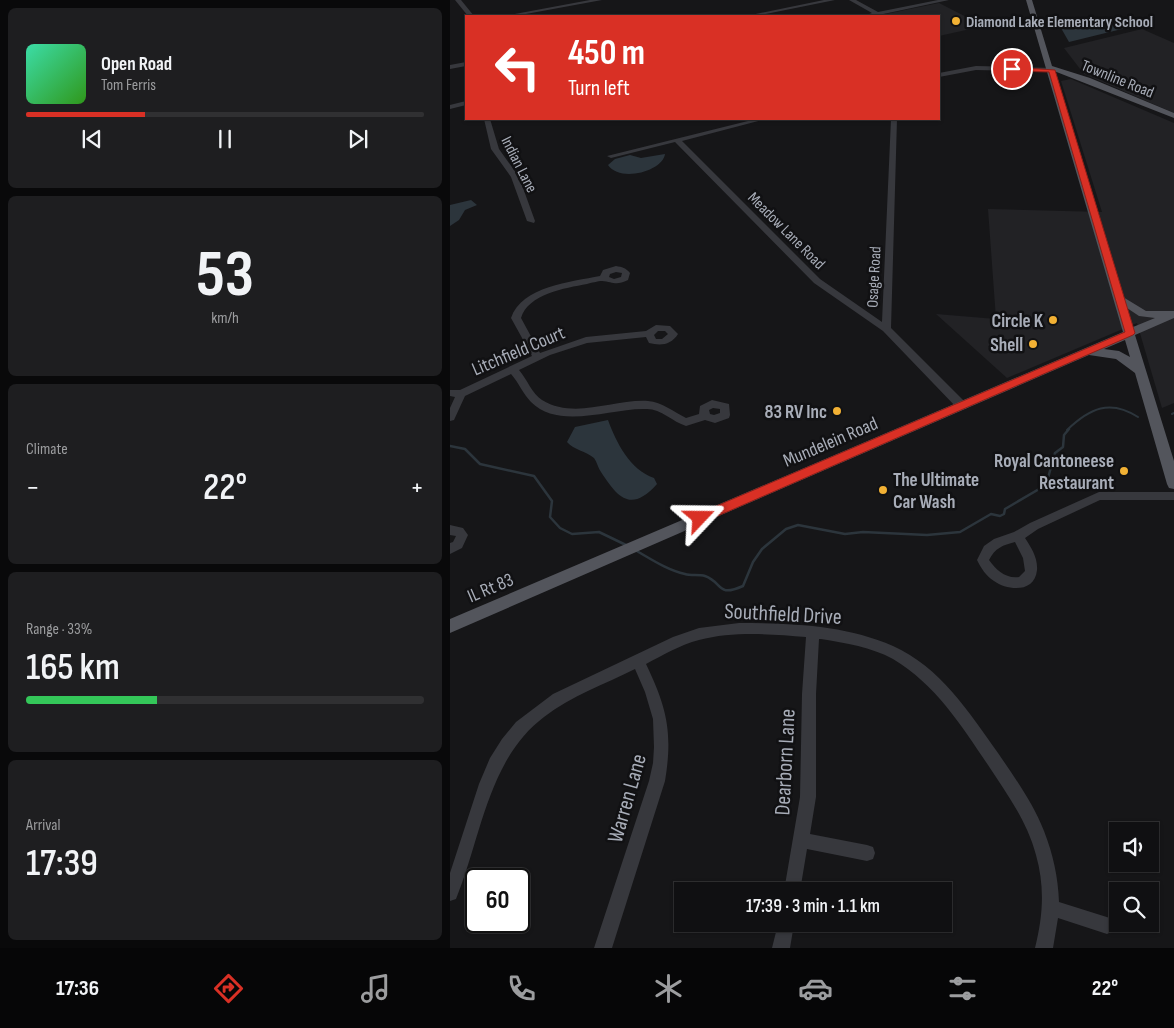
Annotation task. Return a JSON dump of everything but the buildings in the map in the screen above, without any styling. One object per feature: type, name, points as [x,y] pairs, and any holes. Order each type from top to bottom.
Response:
[{"type":"main road","points":[[1029,0],[1174,484]]},
{"type":"main road","name":"Townline Road","points":[[1052,73],[1075,78],[1174,121]]},
{"type":"main road","name":"Townline Road","points":[[1052,73],[1087,80],[1174,116]]},
{"type":"main road","points":[[1120,299],[1143,314],[1173,315]]},
{"type":"main road","points":[[1130,333],[1173,315]]},
{"type":"main road","name":"Mundelein Road","points":[[545,584],[1130,333]]},
{"type":"main road","points":[[1084,354],[1114,352],[1123,356],[1141,372]]},
{"type":"main road","name":"IL Rt 83","points":[[450,626],[545,584]]},
{"type":"street","points":[[458,0],[459,7],[470,15]]},
{"type":"street","points":[[513,15],[599,0]]},
{"type":"street","points":[[754,15],[832,0]]},
{"type":"street","points":[[852,0],[877,14]]},
{"type":"street","points":[[872,15],[946,0]]},
{"type":"street","points":[[538,11],[542,15]]},
{"type":"street","points":[[450,67],[465,64]]},
{"type":"street","points":[[940,75],[976,68],[1052,73]]},
{"type":"street","points":[[450,107],[465,103]]},
{"type":"street","name":"Indian Lane","points":[[487,120],[495,148],[515,177],[531,220]]},
{"type":"street","points":[[611,156],[759,120]]},
{"type":"street","name":"Osage Road","points":[[894,120],[886,329],[962,406]]},
{"type":"street","name":"Meadow Lane Road","points":[[676,140],[817,281],[886,329]]},
{"type":"street","points":[[537,357],[516,318],[516,312],[523,303],[545,293],[604,278]]},
{"type":"street","name":"Litchfield Court","points":[[456,393],[513,370],[537,357],[586,340],[649,334]]},
{"type":"street","points":[[513,370],[523,379],[537,402],[560,412],[574,413],[612,407],[650,405],[659,407],[686,422],[705,416]]},
{"type":"street","points":[[450,417],[458,405],[456,393]]},
{"type":"street","points":[[1018,536],[1099,496],[1174,496]]},
{"type":"street","points":[[450,530],[458,531],[462,535],[458,544],[450,549]]},
{"type":"street","name":"Southfield Drive","points":[[450,892],[502,752],[521,727],[558,699],[683,640],[712,630],[744,627],[813,633],[860,640],[885,648],[909,662],[946,695],[1018,794],[1032,819],[1042,843],[1049,872],[1050,907],[1044,948]]},
{"type":"street","name":"Dearborn Lane","points":[[794,882],[808,797],[809,694],[813,633]]},
{"type":"street","name":"Warren Lane","points":[[603,948],[657,781],[662,756],[663,731],[660,711],[638,661]]},
{"type":"street","points":[[802,840],[867,853]]},
{"type":"street","points":[[1050,907],[1107,925]]},
{"type":"street","points":[[781,948],[784,932]]},
{"type":"shaded area","name":"Diamond Lake Elementary School","points":[[939,3],[984,26],[940,36],[940,15],[881,15]]},
{"type":"shaded area","points":[[1057,21],[1098,21],[1130,27],[1069,42]]},
{"type":"shaded area","points":[[1142,29],[1174,43],[1174,113],[1084,74],[1064,48]]},
{"type":"shaded area","points":[[1071,79],[1174,123],[1174,403],[1162,408],[1137,323],[1007,378],[936,314],[996,319],[988,209],[1102,212],[1061,81]]},
{"type":"shaded area","points":[[665,154],[657,165],[640,173],[622,173],[608,165],[615,159],[630,155],[641,158]]},
{"type":"shaded area","points":[[471,200],[477,205],[465,210],[459,220],[450,226],[450,205]]},
{"type":"shaded area","points":[[608,420],[615,437],[631,462],[645,474],[654,478],[657,484],[640,498],[632,500],[619,495],[607,481],[594,458],[567,442],[575,427]]},
{"type":"waterway","points":[[1067,430],[1084,416],[1101,408],[1118,408],[1138,417]]},
{"type":"waterway","points":[[635,550],[672,570],[687,575],[705,576],[724,590],[728,590],[743,586],[753,562],[762,549],[786,529],[798,525],[845,534],[863,532],[927,535],[960,532],[991,514],[1000,516],[1004,514],[1005,509],[1046,485],[1055,453],[1063,447],[1064,435],[1069,429]]},
{"type":"waterway","points":[[450,446],[465,449],[480,464],[534,476],[552,501],[550,517],[560,528],[572,534],[599,532],[626,545]]},
{"type":"place","name":"Diamond Lake Elementary School","points":[[956,21]]},
{"type":"place","name":"Circle K","points":[[1053,320]]},
{"type":"place","name":"Shell","points":[[1033,344]]},
{"type":"place","name":"83 RV Inc","points":[[837,411]]},
{"type":"place","name":"Royal Cantoneese Restaurant","points":[[1124,471]]},
{"type":"place","name":"The Ultimate Car Wash","points":[[883,490]]},
{"type":"route","points":[[700,518],[1130,333],[1052,70],[1012,69]]}]
